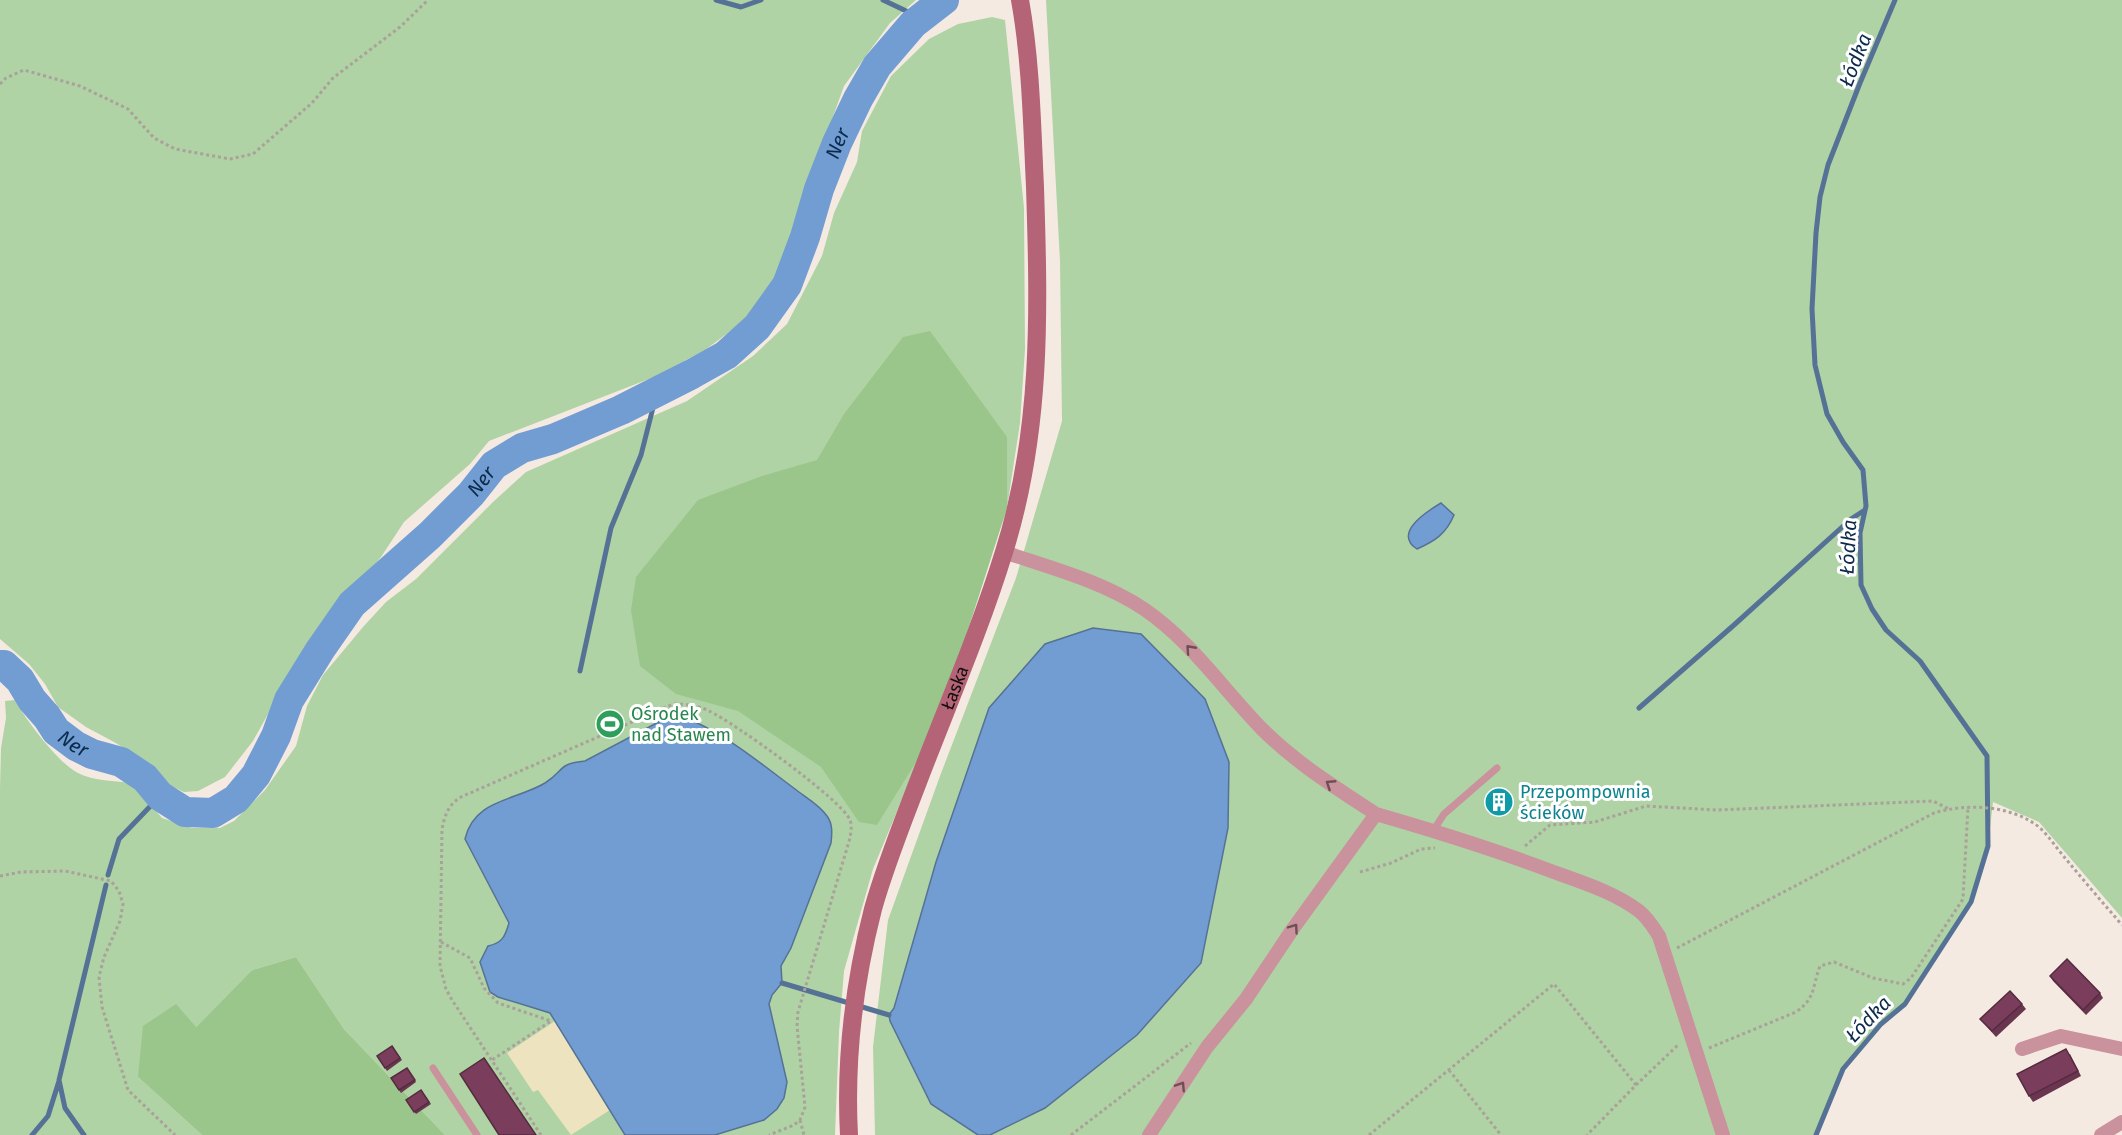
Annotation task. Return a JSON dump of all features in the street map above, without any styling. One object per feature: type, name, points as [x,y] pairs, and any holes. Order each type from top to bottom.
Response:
[{"type":"main road","name":"Łaska","points":[[849,1135],[848,1087],[852,1028],[857,989],[874,908],[892,850],[1004,552],[1022,484],[1033,414],[1036,377],[1036,237],[1031,101],[1022,8]]},
{"type":"street","points":[[1004,552],[1114,591],[1143,609],[1183,641],[1231,696],[1291,756],[1376,814],[1482,845],[1614,896],[1640,912],[1659,936],[1723,1135]]},
{"type":"street","points":[[1149,1135],[1207,1047],[1246,999],[1292,930],[1376,814]]},
{"type":"street","points":[[2022,1049],[2061,1036],[2122,1049]]},
{"type":"street","points":[[2101,1135],[2122,1122]]},
{"type":"lane","points":[[1433,831],[1444,814],[1497,768]]},
{"type":"lane","points":[[433,1068],[477,1135]]},
{"type":"path","points":[[0,84],[6,78],[24,70],[80,86],[128,109],[154,138],[175,149],[230,159],[253,153],[312,103],[333,78],[400,27],[428,0]]},
{"type":"path","points":[[541,1135],[446,989],[440,966],[444,818],[453,801],[673,704],[687,704],[710,711],[828,795],[850,820],[850,838],[800,1001],[797,1026],[805,1107],[800,1120],[794,1125],[769,1135]]},
{"type":"path","points":[[1522,848],[1550,825],[1595,822],[1647,807],[1716,810],[1933,801],[1949,809]]},
{"type":"path","points":[[1697,1053],[1796,1012],[1807,1005],[1820,966],[1834,962],[1873,978],[1903,984],[1911,978],[1963,899],[1968,807]]},
{"type":"path","points":[[1664,955],[1934,813],[1968,807],[2017,814],[2039,828],[2122,925]]},
{"type":"path","points":[[1360,872],[1420,849],[1441,848]]},
{"type":"path","points":[[0,876],[21,872],[65,871],[111,881],[119,891],[123,904],[120,921],[104,957],[99,976],[102,1007],[128,1090],[175,1135]]},
{"type":"path","points":[[441,942],[470,958],[484,988],[498,1003],[551,1021],[492,1060]]},
{"type":"path","points":[[1369,1135],[1554,984],[1636,1085]]},
{"type":"path","points":[[1587,1135],[1690,1035]]},
{"type":"path","points":[[1071,1135],[1197,1038]]},
{"type":"path","points":[[1449,1070],[1501,1135]]},
{"type":"path","points":[[800,1120],[804,1135]]},
{"type":"green space","points":[[0,0],[916,0],[890,23],[844,86],[802,203],[790,250],[771,286],[744,321],[705,350],[654,377],[489,441],[470,464],[404,522],[381,557],[304,649],[253,741],[225,777],[198,791],[184,792],[163,782],[142,759],[86,727],[58,707],[45,684],[29,664],[0,639]]},
{"type":"green space","points":[[1046,0],[2122,0],[2122,918],[2039,822],[1993,802],[1988,846],[1971,902],[1905,1004],[1881,1024],[1843,1069],[1816,1135],[875,1135],[873,1047],[888,920],[1016,578],[1062,421],[1060,261]]},
{"type":"green space","name":"Ośrodek nad Stawem","points":[[992,17],[1005,20],[1024,208],[1025,349],[1020,423],[1007,508],[921,754],[873,869],[844,971],[835,1135],[445,1135],[344,1029],[296,957],[252,970],[196,1027],[138,1077],[202,1135],[0,1135],[0,789],[1,748],[6,718],[5,701],[15,700],[43,740],[70,768],[91,778],[133,783],[162,818],[192,828],[220,828],[234,821],[265,790],[296,746],[307,706],[323,675],[363,627],[386,602],[416,579],[526,472],[687,401],[753,356],[787,324],[822,256],[834,213],[857,162],[862,131],[891,76],[929,39],[958,24]]},
{"type":"green space","points":[[930,331],[1007,437],[1007,508],[966,636],[921,754],[877,825],[859,822],[821,767],[738,711],[676,694],[640,666],[631,610],[636,577],[698,500],[762,476],[817,460],[844,414],[903,337]]},
{"type":"green space","points":[[296,957],[344,1029],[445,1135],[202,1135],[138,1077],[143,1026],[176,1004],[196,1027],[252,970]]},
{"type":"sand","points":[[555,1021],[610,1110],[571,1135],[538,1090],[533,1092],[507,1053]]},
{"type":"water","points":[[1441,503],[1454,515],[1451,522],[1439,536],[1417,549],[1410,542],[1408,536],[1410,530],[1418,519]]},
{"type":"water","points":[[1093,628],[1141,634],[1205,699],[1229,762],[1228,828],[1201,963],[1137,1035],[1045,1108],[990,1135],[978,1135],[931,1104],[889,1015],[894,1008],[936,862],[989,708],[1045,644]]},
{"type":"water","points":[[681,716],[726,739],[816,805],[829,819],[832,833],[831,843],[791,948],[781,966],[782,983],[772,995],[769,1004],[787,1082],[784,1098],[777,1109],[764,1120],[715,1135],[625,1135],[550,1013],[498,997],[490,992],[480,962],[488,946],[502,939],[509,923],[465,839],[470,826],[486,808],[545,783],[565,766],[585,761],[666,718]]},
{"type":"building","name":"Przepompownia ścieków","points":[[1498,788],[1508,800],[1497,810],[1487,799]]},
{"type":"building","points":[[2067,959],[2100,993],[2083,1010],[2050,976]]},
{"type":"building","points":[[2010,991],[2022,1004],[1992,1031],[1980,1019]]},
{"type":"building","points":[[392,1046],[400,1058],[385,1068],[377,1056]]},
{"type":"building","points":[[2066,1049],[2078,1071],[2029,1096],[2017,1074]]},
{"type":"building","points":[[484,1058],[536,1135],[499,1135],[460,1074]]},
{"type":"building","points":[[407,1068],[415,1080],[399,1090],[391,1078]]},
{"type":"building","points":[[421,1090],[429,1102],[414,1112],[406,1100]]},
{"type":"waterway","points":[[716,0],[741,7],[761,0]]},
{"type":"waterway","points":[[883,0],[921,18]]},
{"type":"waterway","name":"Ner","points":[[0,665],[4,665],[20,680],[56,731],[76,746],[92,754],[121,762],[145,778],[160,796],[185,812],[213,813],[236,799],[256,775],[276,736],[289,700],[352,604],[430,535],[471,494],[494,465],[522,448],[553,439],[621,410],[692,374],[726,355],[757,327],[787,285],[805,237],[819,189],[858,99],[877,66],[913,24],[944,0]]},
{"type":"waterway","name":"Łódka","points":[[1816,1135],[1843,1069],[1881,1024],[1905,1004],[1971,902],[1988,846],[1987,756],[1920,661],[1886,630],[1872,609],[1861,585],[1860,533],[1866,506],[1863,470],[1827,414],[1815,365],[1812,309],[1820,197],[1828,165],[1895,0]]},
{"type":"waterway","points":[[580,671],[611,528],[641,455],[657,392]]},
{"type":"waterway","points":[[1639,708],[1851,519],[1865,510]]},
{"type":"waterway","points":[[108,875],[119,839],[160,796]]},
{"type":"waterway","points":[[84,1135],[65,1108],[59,1080],[106,885]]},
{"type":"waterway","points":[[782,983],[889,1015]]},
{"type":"waterway","points":[[32,1135],[48,1116],[59,1081]]},
{"type":"place","name":"Ośrodek nad Stawem","points":[[610,724]]},
{"type":"place","name":"Przepompownia ścieków","points":[[1499,802]]}]
